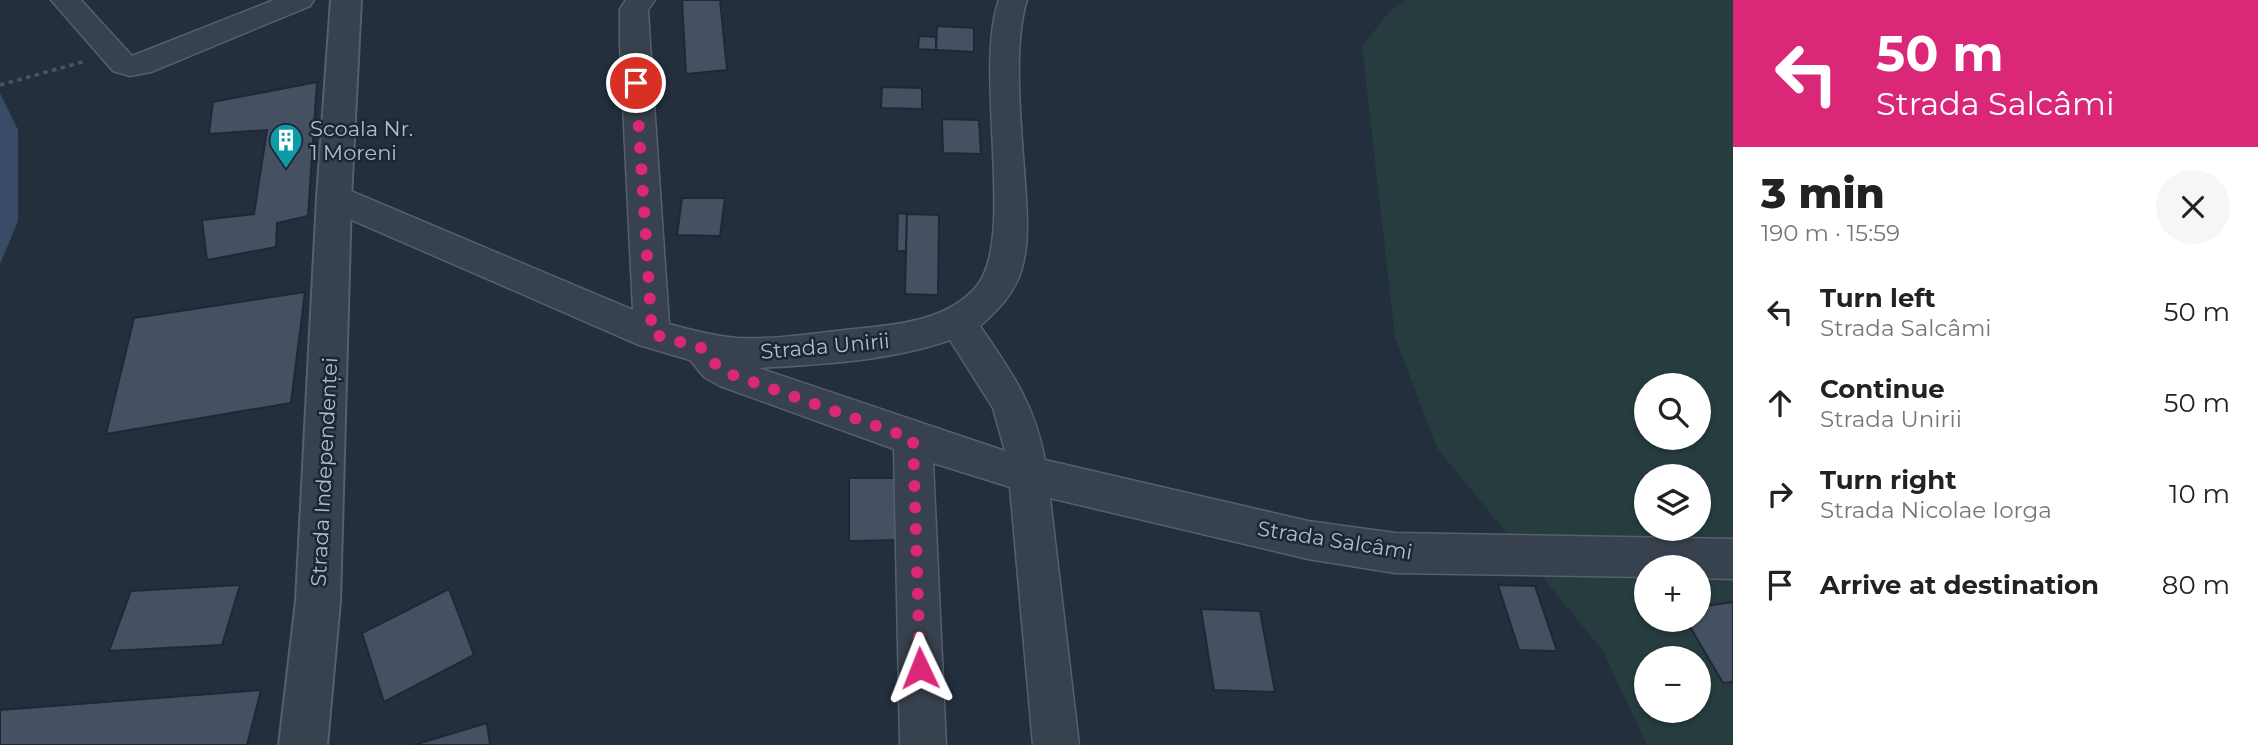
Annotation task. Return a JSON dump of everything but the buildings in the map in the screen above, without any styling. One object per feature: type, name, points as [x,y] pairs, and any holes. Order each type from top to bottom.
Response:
[{"type":"street","points":[[65,0],[114,54],[130,66],[141,65],[300,0]]},
{"type":"street","name":"Strada Independenței","points":[[303,745],[318,601],[334,198],[346,0]]},
{"type":"street","points":[[640,0],[634,9],[635,44],[652,334]]},
{"type":"street","name":"Strada Unirii","points":[[334,198],[652,334],[702,348],[737,353],[898,341],[958,322],[977,310],[998,287],[1009,263],[1011,239],[1005,86],[1007,18],[1013,0]]},
{"type":"street","points":[[958,322],[1010,402],[1021,434],[1028,474],[1056,745]]},
{"type":"street","name":"Strada Salcâmi","points":[[702,348],[717,366],[733,375],[983,463],[1172,510],[1308,540],[1395,553],[1733,559]]},
{"type":"street","points":[[913,439],[923,745]]},
{"type":"path","points":[[0,85],[114,54]]},
{"type":"green space","points":[[1405,0],[1733,0],[1733,745],[1647,745],[1637,723],[1711,723],[1711,646],[1634,646],[1634,717],[1603,651],[1437,448],[1395,337],[1362,47],[1388,13]]},
{"type":"water","points":[[0,93],[18,130],[18,221],[0,264]]},
{"type":"place","name":"Scoala Nr. 1 Moreni","points":[[286,170]]},
{"type":"route","points":[[636,83],[652,334],[702,348],[717,366],[733,375],[913,439],[920,668]]}]
